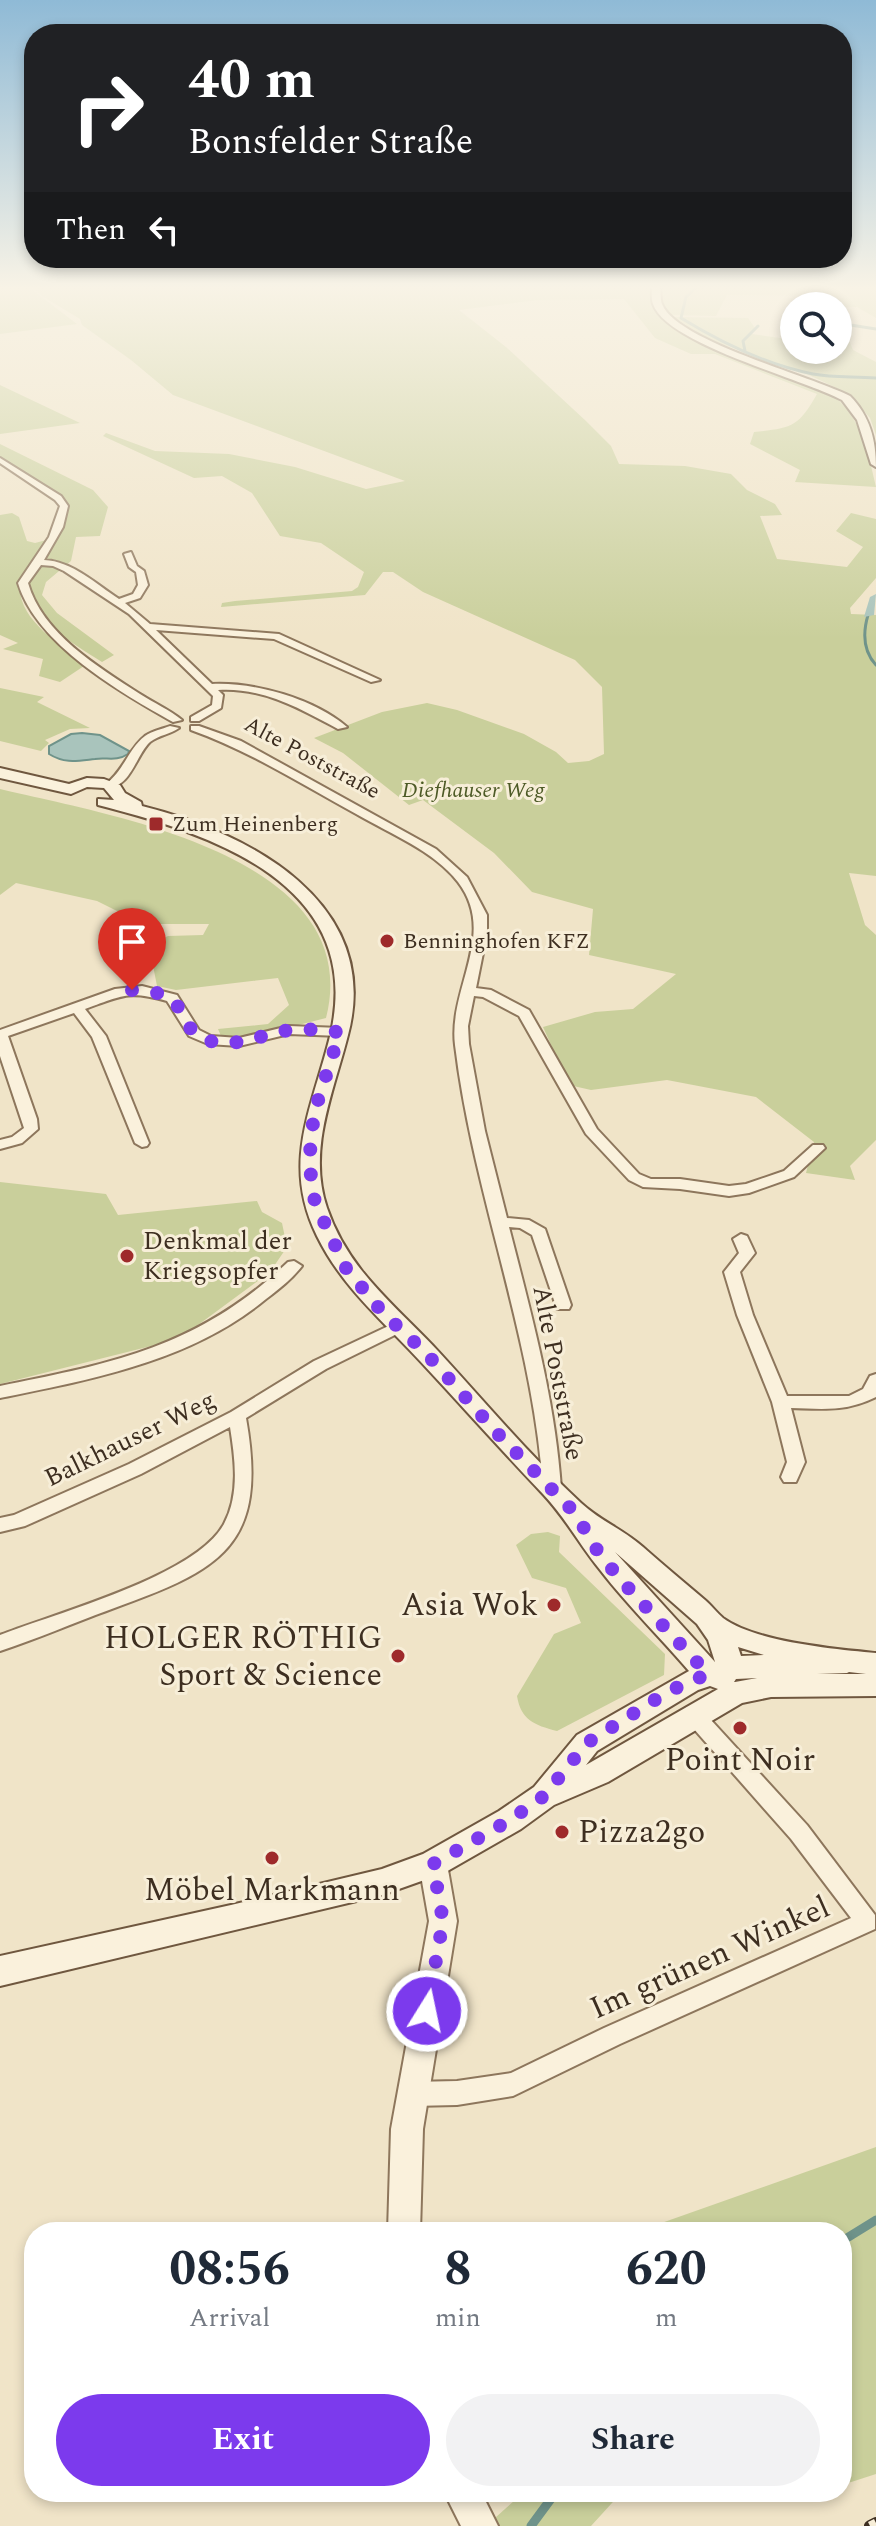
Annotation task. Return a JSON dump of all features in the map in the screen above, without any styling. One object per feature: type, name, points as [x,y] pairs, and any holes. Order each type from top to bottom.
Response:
[{"type":"main road","points":[[850,403],[860,415],[875,460]]},
{"type":"main road","points":[[0,773],[95,794],[194,827],[246,850],[273,867],[306,896],[334,934],[343,960],[346,994],[340,1032],[311,1130],[311,1185],[323,1223],[346,1268],[397,1327],[425,1352],[498,1434],[576,1514],[594,1546],[619,1578],[721,1673],[758,1687]]},
{"type":"main road","points":[[576,1514],[620,1542],[716,1626],[728,1652],[721,1673],[701,1710]]},
{"type":"main road","points":[[716,1626],[749,1641],[847,1662],[876,1664]]},
{"type":"main road","points":[[544,1796],[587,1743],[669,1691],[721,1673],[847,1662]]},
{"type":"main road","points":[[0,1971],[271,1910],[382,1882],[433,1864],[510,1820],[544,1796],[598,1773],[701,1710],[735,1693],[758,1687],[876,1685]]},
{"type":"street","points":[[0,460],[58,498],[64,506],[62,522],[54,538],[23,583],[25,597],[36,616],[64,643],[176,724]]},
{"type":"street","points":[[119,602],[137,596],[143,585],[140,571],[133,567],[128,554]]},
{"type":"street","points":[[38,562],[59,565],[119,602],[151,627],[218,695],[217,706],[195,724],[176,724],[151,736],[132,761],[128,772],[95,794]]},
{"type":"street","points":[[151,627],[276,636],[375,680]]},
{"type":"street","points":[[211,687],[238,686],[269,691],[342,727]]},
{"type":"street","name":"Alte Poststraße","points":[[195,724],[237,743],[432,852],[463,880],[481,915],[461,1026],[462,1044],[499,1222],[531,1348],[549,1445],[552,1488]]},
{"type":"street","points":[[0,1145],[17,1140],[31,1129],[0,1037],[14,1028],[120,992],[142,990],[172,998],[194,1033],[208,1040],[239,1042],[289,1030],[340,1032]]},
{"type":"street","points":[[469,992],[486,993],[524,1013],[591,1131],[634,1177],[648,1184],[680,1184],[729,1191],[749,1188],[789,1174],[818,1148]]},
{"type":"street","points":[[76,1007],[99,1036],[142,1143]]},
{"type":"street","name":"Alte Poststraße","points":[[499,1222],[523,1223],[539,1232],[563,1305]]},
{"type":"street","points":[[741,1239],[747,1253],[732,1272],[745,1315],[781,1402],[796,1462],[790,1477]]},
{"type":"street","points":[[0,1392],[181,1345],[246,1305],[294,1266]]},
{"type":"street","name":"Balkhauser Weg","points":[[0,1525],[18,1521],[135,1469],[237,1416],[320,1365],[397,1327]]},
{"type":"street","points":[[781,1402],[852,1402],[870,1393],[876,1380]]},
{"type":"street","name":"Balkhauser Weg","points":[[0,1643],[161,1583],[199,1562],[226,1536],[240,1508],[243,1455],[237,1416]]},
{"type":"street","name":"Im grünen Winkel","points":[[412,2094],[457,2093],[513,2084],[867,1922],[701,1710]]},
{"type":"street","points":[[404,2222],[405,2158],[412,2094],[443,1921],[433,1864]]},
{"type":"street","points":[[467,2502],[479,2526]]},
{"type":"green space","points":[[0,403],[38,403],[80,423],[0,434]]},
{"type":"green space","name":"Diefhauser Weg","points":[[194,403],[566,403],[611,446],[619,464],[685,466],[731,474],[747,490],[775,504],[782,515],[760,516],[777,559],[847,567],[863,547],[836,531],[851,513],[876,519],[876,578],[850,608],[851,614],[876,615],[876,876],[849,873],[865,925],[876,935],[876,1140],[850,1166],[855,1180],[806,1173],[814,1142],[756,1097],[667,1080],[591,1090],[569,1085],[543,1027],[595,1012],[633,1009],[676,974],[589,955],[593,909],[532,892],[494,853],[423,800],[409,805],[343,753],[314,738],[382,712],[427,703],[457,710],[524,734],[556,752],[568,763],[589,761],[604,754],[602,687],[575,660],[423,592],[393,572],[383,572],[365,595],[221,607],[222,603],[235,601],[352,591],[358,587],[364,572],[321,543],[280,536],[252,493],[222,476],[194,478],[103,436],[106,433],[155,451],[229,454],[295,467],[366,489],[405,481]]},
{"type":"green space","points":[[811,403],[841,403],[860,432],[876,487],[795,482],[800,470],[750,444],[754,432],[785,427],[804,414]]},
{"type":"green space","points":[[857,403],[876,403],[876,435],[870,418]]},
{"type":"green space","points":[[0,444],[93,490],[108,507],[100,536],[76,537],[71,561],[46,582],[42,595],[57,613],[114,655],[102,662],[55,630],[37,609],[29,584],[20,584],[21,597],[33,620],[87,664],[60,682],[39,676],[43,659],[3,649],[18,643],[0,635],[0,515],[12,513],[19,517],[27,541],[35,543],[58,537],[68,507],[61,498],[0,458]]},
{"type":"green space","points":[[0,688],[44,697],[37,702],[90,728],[70,729],[45,740],[49,743],[41,751],[0,741]]},
{"type":"green space","points":[[0,789],[162,830],[219,852],[270,881],[308,918],[328,963],[326,1018],[255,1036],[221,1036],[218,1029],[268,1024],[289,1005],[278,978],[176,990],[157,986],[149,945],[168,936],[203,935],[209,924],[161,924],[121,913],[97,901],[16,883],[0,895]]},
{"type":"green space","points":[[0,1182],[106,1194],[118,1215],[257,1201],[262,1212],[282,1223],[287,1247],[270,1272],[179,1339],[0,1384]]},
{"type":"green space","points":[[548,1532],[560,1536],[559,1552],[665,1654],[664,1675],[557,1731],[525,1716],[517,1696],[554,1634],[581,1623],[566,1588],[532,1578],[516,1545],[531,1534]]},
{"type":"green space","points":[[876,2147],[876,2474],[852,2482],[852,2222],[664,2222]]},
{"type":"green space","points":[[513,2502],[613,2502],[591,2526],[486,2526]]},
{"type":"water","points":[[71,734],[100,735],[129,751],[128,754],[115,759],[71,761],[49,754],[49,746]]},
{"type":"waterway","points":[[868,615],[876,597]]},
{"type":"waterway","points":[[868,615],[865,641],[876,665]]},
{"type":"waterway","points":[[852,2235],[876,2220]]},
{"type":"waterway","points":[[531,2526],[549,2502]]},
{"type":"railway","points":[[870,2526],[876,2523]]},
{"type":"place","name":"Zum Heinenberg","points":[[156,824]]},
{"type":"place","name":"Benninghofen KFZ","points":[[387,941]]},
{"type":"place","name":"Denkmal der Kriegsopfer","points":[[127,1256]]},
{"type":"place","name":"Asia Wok","points":[[554,1605]]},
{"type":"place","name":"HOLGER RÖTHIG Sport & Science","points":[[398,1656]]},
{"type":"place","name":"Point Noir","points":[[740,1728]]},
{"type":"place","name":"Pizza2go","points":[[562,1832]]},
{"type":"place","name":"Möbel Markmann","points":[[272,1858]]},
{"type":"route","points":[[132,990],[172,998],[178,1003],[194,1033],[208,1040],[251,1041],[289,1030],[340,1032],[314,1113],[309,1162],[315,1203],[346,1268],[383,1313],[425,1352],[498,1434],[576,1514],[594,1546],[619,1578],[708,1674],[669,1691],[587,1743],[544,1796],[510,1820],[433,1864],[443,1921],[427,2011]]}]
